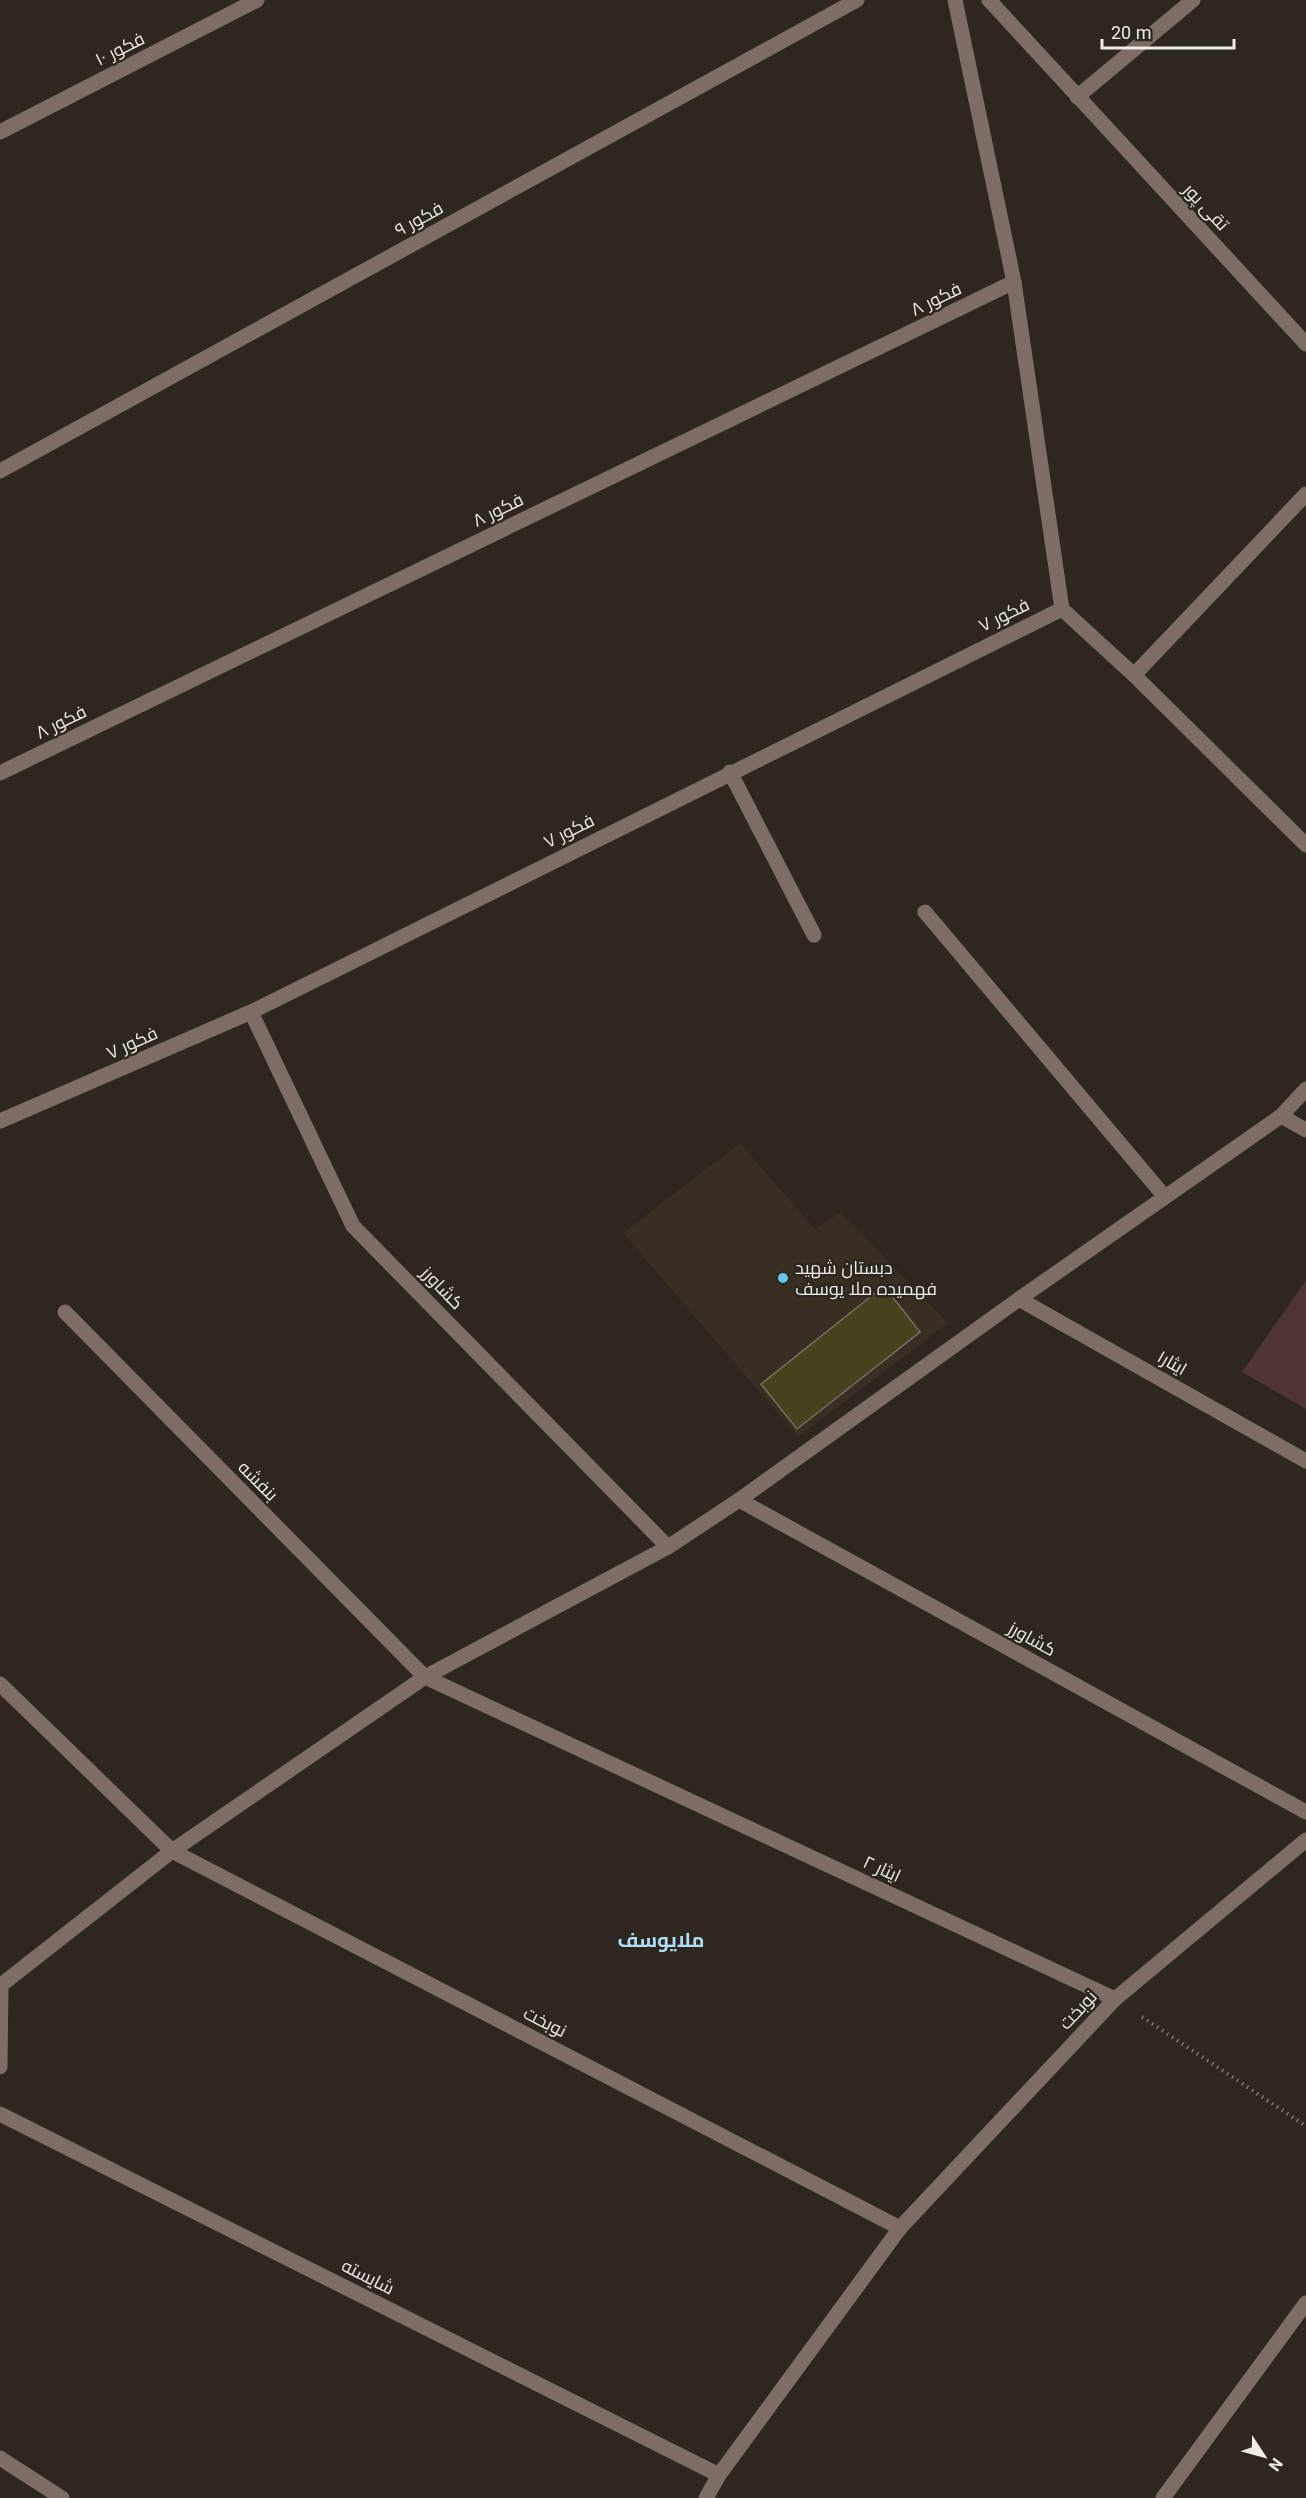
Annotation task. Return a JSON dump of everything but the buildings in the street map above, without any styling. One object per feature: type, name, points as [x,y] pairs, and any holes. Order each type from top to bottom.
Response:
[{"type":"street","name":"فکور ۱۰","points":[[0,132],[257,0]]},
{"type":"street","name":"فکور ۹","points":[[0,471],[857,0]]},
{"type":"street","points":[[955,0],[1014,282],[1062,609],[1134,675],[1306,845]]},
{"type":"street","name":"تقی پور","points":[[989,0],[1306,344]]},
{"type":"street","points":[[1077,97],[1193,0]]},
{"type":"street","name":"فکور ۸","points":[[0,773],[1014,282]]},
{"type":"street","points":[[1134,675],[1306,494]]},
{"type":"street","name":"فکور ۷","points":[[0,1121],[251,1012],[1062,609]]},
{"type":"street","points":[[730,772],[814,935]]},
{"type":"street","points":[[925,912],[1165,1197]]},
{"type":"street","name":"کشاورز","points":[[251,1012],[353,1226],[668,1547]]},
{"type":"street","points":[[0,2067],[2,1985],[172,1851],[424,1677],[668,1547],[739,1500],[1019,1299],[1281,1116],[1306,1089]]},
{"type":"street","points":[[1281,1116],[1306,1130]]},
{"type":"street","name":"ایثار۱","points":[[1019,1299],[1306,1461]]},
{"type":"street","name":"بنفشه","points":[[65,1312],[424,1677]]},
{"type":"street","name":"کشاورز","points":[[739,1500],[1306,1812]]},
{"type":"street","name":"ایثار ۲","points":[[424,1677],[1115,1999]]},
{"type":"street","name":"نوبخت","points":[[0,1683],[172,1851],[900,2228]]},
{"type":"street","name":"نوبخت","points":[[706,2498],[718,2475],[900,2228],[1115,1999],[1306,1840]]},
{"type":"street","name":"شایسته","points":[[0,2114],[718,2475]]},
{"type":"street","points":[[1164,2498],[1306,2303]]},
{"type":"street","points":[[0,2458],[62,2498]]},
{"type":"path","points":[[1115,1999],[1306,2126]]},
{"type":"shaded area","name":"دبستان شهید فهمیده ملا یوسف","points":[[740,1143],[815,1229],[841,1212],[948,1323],[798,1437],[623,1233]]},
{"type":"shaded area","points":[[1306,1280],[1306,1409],[1242,1372]]},
{"type":"place","name":"دبستان شهید فهمیده ملا یوسف","points":[[783,1278]]},
{"type":"district","name":"ملایوسف","points":[[661,1940]]}]
